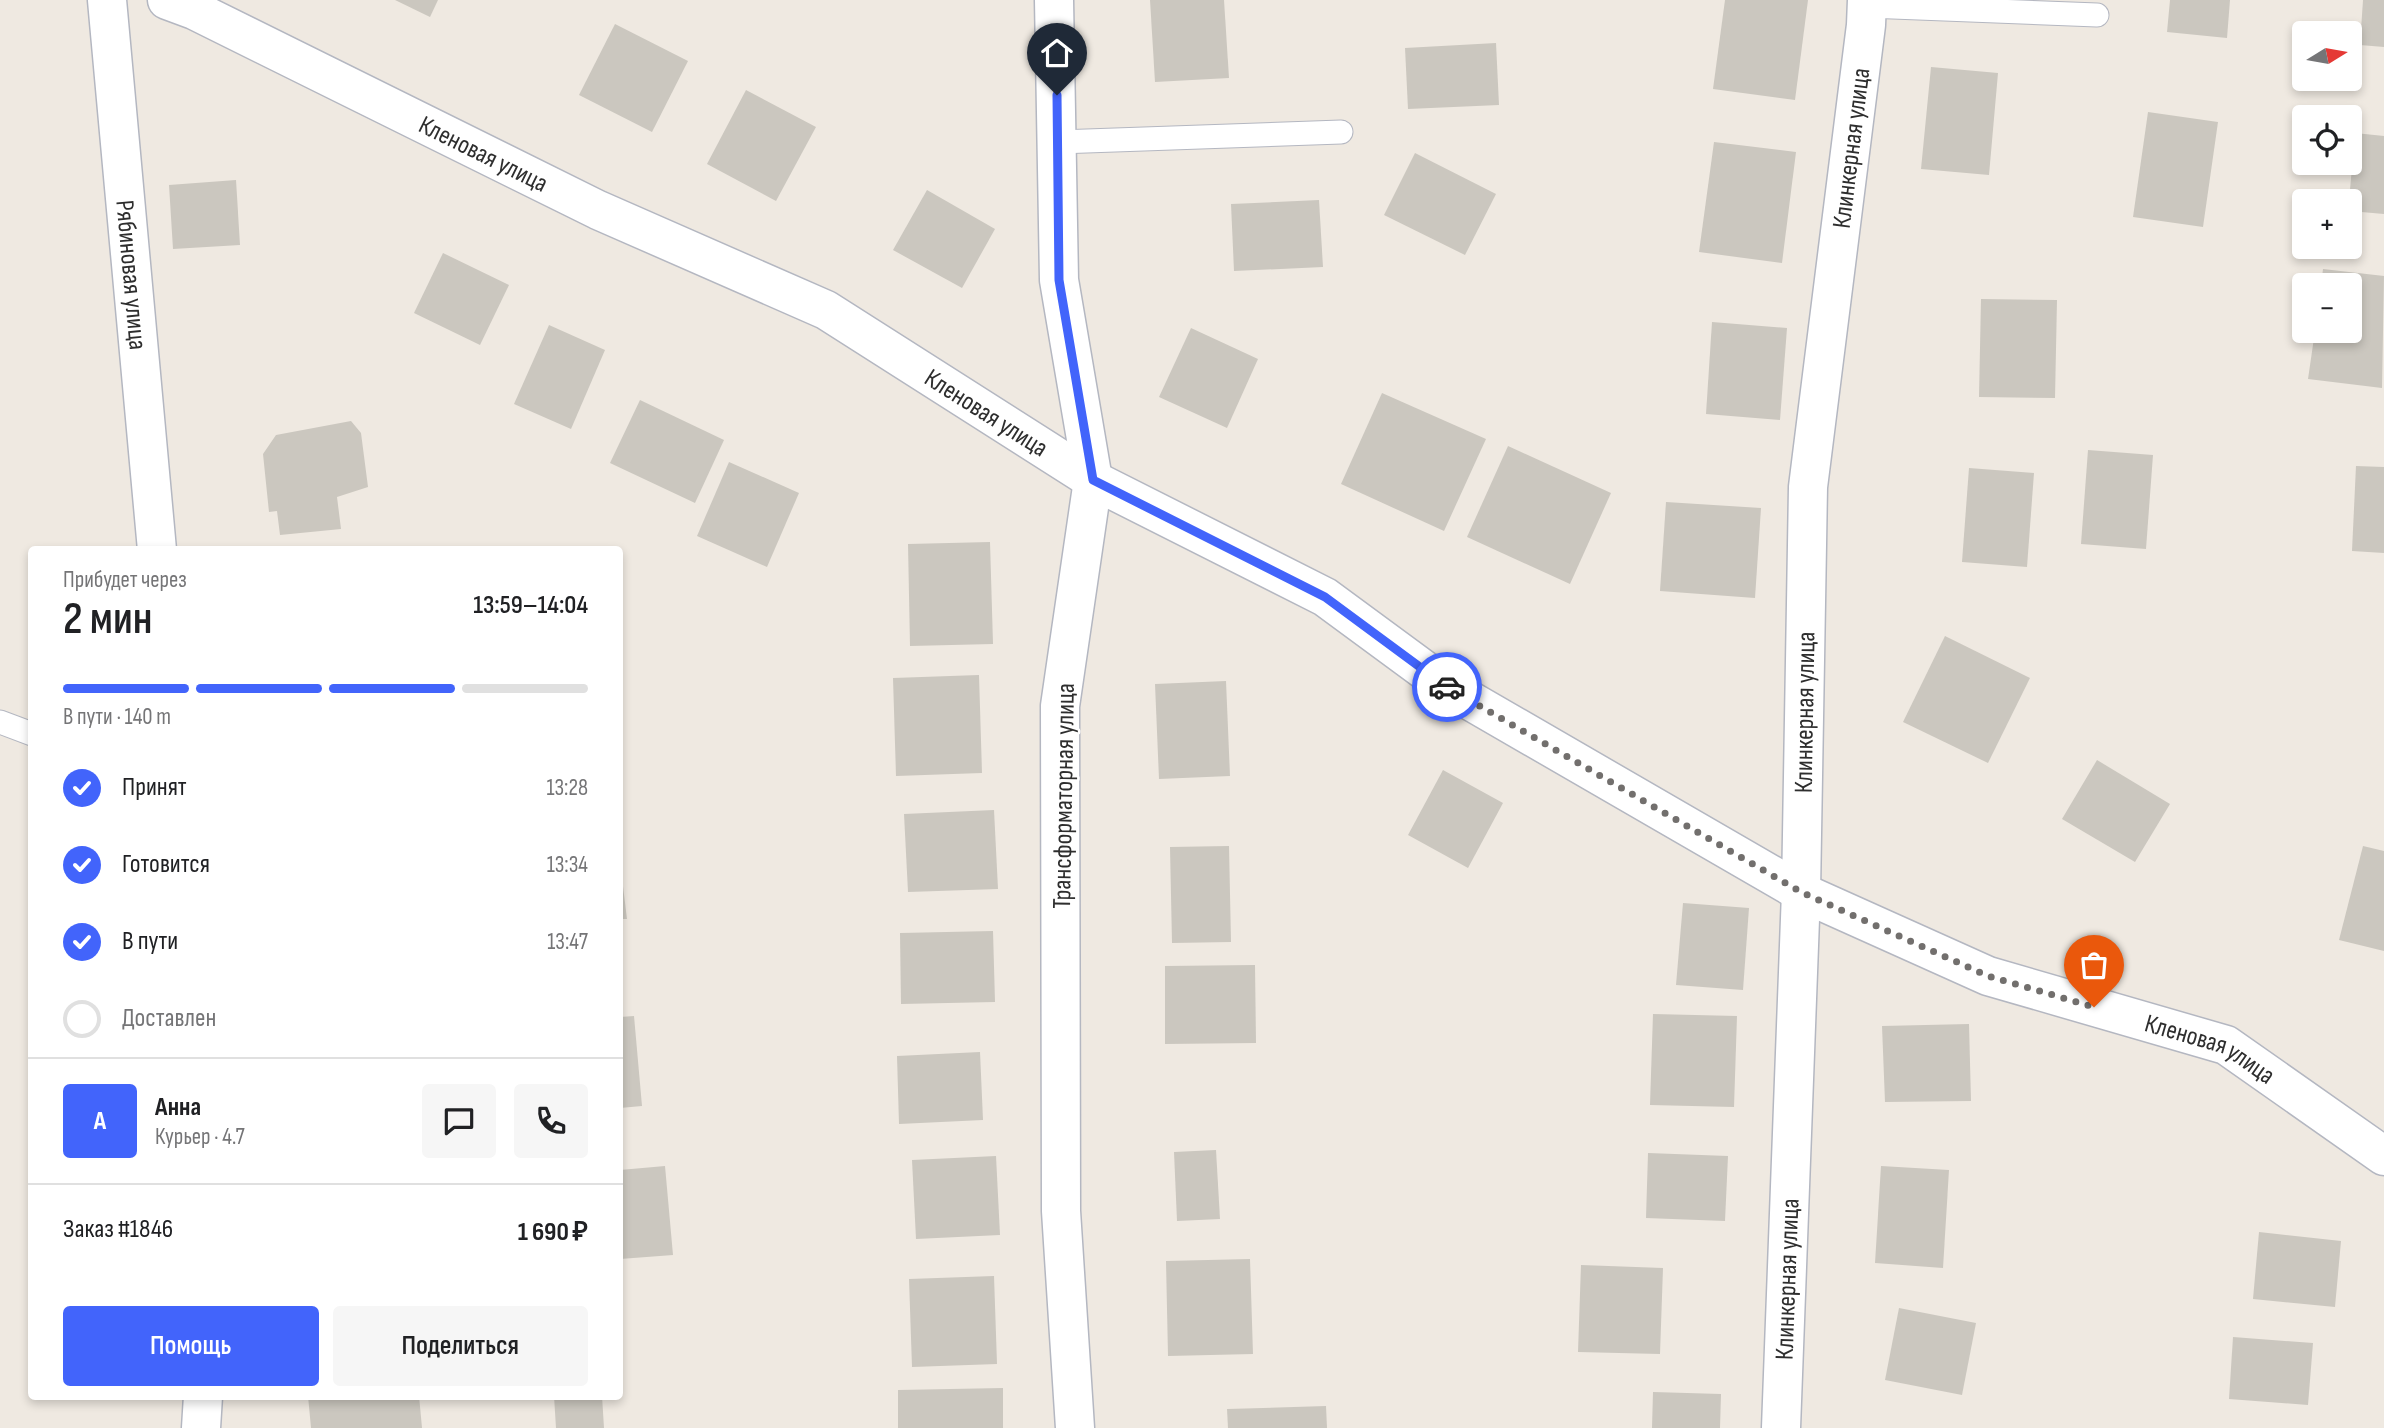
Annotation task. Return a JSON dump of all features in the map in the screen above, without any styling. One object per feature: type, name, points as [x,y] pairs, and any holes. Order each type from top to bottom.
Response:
[{"type":"street","name":"Рябиновая улица","points":[[107,0],[157,546]]},
{"type":"street","name":"Кленовая улица","points":[[167,0],[194,10],[598,210],[826,310],[1093,480],[1325,597],[1450,689],[1801,892],[1988,976],[2226,1045],[2384,1156]]},
{"type":"street","name":"Трансформаторная улица","points":[[1054,0],[1059,280],[1093,480],[1059,706],[1061,1211],[1075,1428]]},
{"type":"street","name":"Клинкерная улица","points":[[1781,1428],[1801,892],[1808,487],[1867,3]]},
{"type":"street","points":[[201,1428],[203,1400]]},
{"type":"lane","points":[[1867,3],[2097,15]]},
{"type":"lane","points":[[1058,142],[1341,132]]},
{"type":"lane","points":[[0,722],[28,732]]},
{"type":"building","points":[[395,0],[438,0],[430,17]]},
{"type":"building","points":[[1150,0],[1224,0],[1229,78],[1155,82]]},
{"type":"building","points":[[1725,0],[1808,0],[1795,100],[1713,89]]},
{"type":"building","points":[[2170,0],[2230,0],[2227,38],[2167,32]]},
{"type":"building","points":[[2363,0],[2384,0],[2384,47],[2362,45]]},
{"type":"building","points":[[615,24],[688,61],[652,132],[579,95]]},
{"type":"building","points":[[1496,43],[1499,105],[1408,109],[1405,48]]},
{"type":"building","points":[[1931,67],[1998,73],[1989,175],[1921,169]]},
{"type":"building","points":[[746,90],[816,127],[776,201],[707,164]]},
{"type":"building","points":[[2148,112],[2218,122],[2203,227],[2133,217]]},
{"type":"building","points":[[2362,134],[2384,136],[2384,214],[2362,212],[2362,189],[2350,189],[2351,175],[2362,175]]},
{"type":"building","points":[[1714,142],[1796,152],[1782,263],[1699,252]]},
{"type":"building","points":[[1415,153],[1496,194],[1465,255],[1384,215]]},
{"type":"building","points":[[236,180],[240,245],[173,249],[169,185]]},
{"type":"building","points":[[927,190],[995,229],[962,288],[893,250]]},
{"type":"building","points":[[1319,200],[1323,267],[1234,271],[1231,204]]},
{"type":"building","points":[[443,253],[509,285],[480,345],[414,313]]},
{"type":"building","points":[[2323,269],[2358,273],[2322,273]]},
{"type":"building","points":[[2362,273],[2384,276],[2382,388],[2308,379],[2313,343],[2362,343]]},
{"type":"building","points":[[1981,299],[2057,300],[2055,398],[1979,397]]},
{"type":"building","points":[[1712,322],[1787,328],[1780,420],[1706,414]]},
{"type":"building","points":[[549,325],[605,350],[571,429],[514,404]]},
{"type":"building","points":[[1191,328],[1258,359],[1227,428],[1159,397]]},
{"type":"building","points":[[1382,393],[1486,439],[1444,531],[1341,484]]},
{"type":"building","points":[[640,400],[724,440],[695,503],[610,463]]},
{"type":"building","points":[[351,421],[361,433],[368,487],[337,497],[341,529],[280,535],[277,511],[269,512],[263,454],[276,435]]},
{"type":"building","points":[[1508,446],[1611,493],[1570,584],[1467,537]]},
{"type":"building","points":[[2088,450],[2153,455],[2146,549],[2081,544]]},
{"type":"building","points":[[729,462],[799,493],[767,567],[697,536]]},
{"type":"building","points":[[2356,466],[2384,467],[2384,553],[2352,551]]},
{"type":"building","points":[[1969,468],[2034,473],[2027,567],[1962,562]]},
{"type":"building","points":[[1666,502],[1761,508],[1755,598],[1660,591]]},
{"type":"building","points":[[990,542],[993,644],[910,646],[908,544]]},
{"type":"building","points":[[1945,636],[2030,678],[1988,763],[1903,722]]},
{"type":"building","points":[[979,675],[982,773],[896,776],[893,678]]},
{"type":"building","points":[[1226,681],[1230,776],[1159,779],[1155,684]]},
{"type":"building","points":[[2097,760],[2170,804],[2135,862],[2062,819]]},
{"type":"building","points":[[1443,770],[1503,803],[1468,868],[1408,835]]},
{"type":"building","points":[[994,810],[998,889],[908,892],[904,814]]},
{"type":"building","points":[[1229,846],[1231,942],[1172,943],[1170,847]]},
{"type":"building","points":[[2363,846],[2384,851],[2384,951],[2339,940]]},
{"type":"building","points":[[623,886],[627,919],[623,919]]},
{"type":"building","points":[[1683,903],[1749,908],[1743,990],[1676,985]]},
{"type":"building","points":[[993,931],[995,1002],[901,1004],[900,933]]},
{"type":"building","points":[[1255,965],[1256,1043],[1165,1044],[1165,966]]},
{"type":"building","points":[[1653,1014],[1737,1016],[1734,1107],[1650,1105]]},
{"type":"building","points":[[634,1016],[642,1106],[623,1108],[623,1017]]},
{"type":"building","points":[[1969,1024],[1971,1101],[1885,1102],[1882,1026]]},
{"type":"building","points":[[980,1052],[983,1120],[899,1124],[897,1056]]},
{"type":"building","points":[[1216,1150],[1220,1219],[1177,1221],[1174,1152]]},
{"type":"building","points":[[1648,1153],[1728,1156],[1725,1221],[1646,1218]]},
{"type":"building","points":[[996,1156],[1000,1235],[916,1239],[912,1160]]},
{"type":"building","points":[[665,1166],[673,1255],[623,1259],[623,1170]]},
{"type":"building","points":[[1881,1166],[1949,1170],[1943,1268],[1875,1263]]},
{"type":"building","points":[[2259,1232],[2341,1241],[2335,1307],[2253,1299]]},
{"type":"building","points":[[1250,1259],[1253,1354],[1168,1356],[1166,1261]]},
{"type":"building","points":[[1581,1265],[1663,1268],[1660,1354],[1578,1352]]},
{"type":"building","points":[[994,1276],[997,1364],[912,1367],[909,1279]]},
{"type":"building","points":[[1899,1308],[1976,1323],[1962,1395],[1885,1380]]},
{"type":"building","points":[[2233,1337],[2313,1343],[2308,1405],[2229,1399]]},
{"type":"building","points":[[1003,1388],[1003,1428],[898,1428],[898,1390]]},
{"type":"building","points":[[1653,1392],[1721,1394],[1720,1428],[1652,1428]]},
{"type":"building","points":[[308,1400],[419,1400],[422,1428],[311,1428]]},
{"type":"building","points":[[554,1400],[602,1400],[604,1428],[556,1428]]},
{"type":"building","points":[[1326,1406],[1327,1428],[1228,1428],[1227,1409]]},
{"type":"way so far","points":[[1447,687],[1801,892],[1988,976],[2094,1007]]},
{"type":"route","points":[[1057,95],[1059,280],[1093,480],[1325,597],[1447,687]]}]
